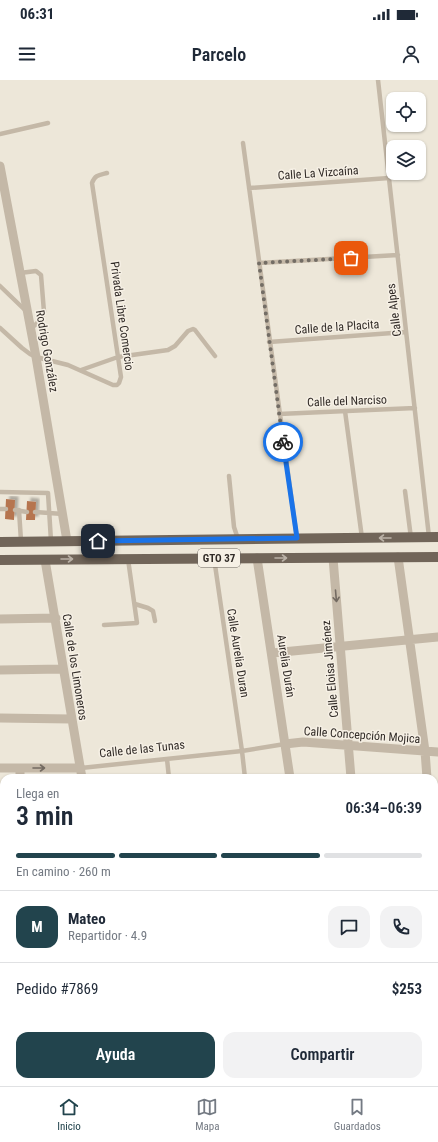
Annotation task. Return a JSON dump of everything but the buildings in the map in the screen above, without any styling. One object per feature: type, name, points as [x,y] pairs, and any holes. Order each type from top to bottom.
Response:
[{"type":"main road","name":"GTO 37","points":[[0,542],[433,537]]},
{"type":"main road","name":"GTO 37","points":[[0,560],[438,557]]},
{"type":"street","name":"Rodrigo González","points":[[0,166],[31,329],[67,541]]},
{"type":"street","points":[[398,557],[425,751],[427,774]]},
{"type":"street","name":"Aurelia Durán","points":[[257,558],[289,774]]},
{"type":"street","name":"Calle Eloisa Jiménez","points":[[333,558],[352,774]]},
{"type":"street","name":"Calle de los Limoneros","points":[[45,560],[82,774]]},
{"type":"street","points":[[0,620],[56,618]]},
{"type":"street","points":[[272,653],[438,637]]},
{"type":"street","points":[[0,670],[63,669]]},
{"type":"street","points":[[0,718],[71,718]]},
{"type":"street","name":"Calle Concepción Mojica","points":[[285,744],[303,742],[438,752]]},
{"type":"street","name":"Calle de las Tunas","points":[[0,768],[81,768]]},
{"type":"street","points":[[20,768],[20,774]]},
{"type":"lane","name":"Calle Alpes","points":[[378,80],[386,151]]},
{"type":"lane","points":[[0,134],[48,123]]},
{"type":"lane","points":[[243,143],[297,538]]},
{"type":"lane","name":"Privada Libre Comercio","points":[[0,328],[22,348],[36,357],[81,370],[113,385],[117,385],[119,383],[121,377],[92,183],[94,178],[107,173]]},
{"type":"lane","name":"Calle La Vizcaína","points":[[249,188],[386,178]]},
{"type":"lane","name":"Calle Alpes","points":[[389,180],[415,408],[433,537]]},
{"type":"lane","points":[[259,263],[398,255]]},
{"type":"lane","points":[[20,273],[36,271],[41,275],[44,312],[42,318],[31,329]]},
{"type":"lane","points":[[0,286],[27,312]]},
{"type":"lane","points":[[81,370],[118,357],[168,350],[175,346],[188,331],[193,329],[215,356]]},
{"type":"lane","name":"Calle de la Placita","points":[[269,342],[406,332]]},
{"type":"lane","name":"Calle del Narciso","points":[[279,414],[415,408]]},
{"type":"lane","points":[[345,411],[362,538]]},
{"type":"lane","points":[[230,476],[234,527],[238,539]]},
{"type":"lane","points":[[0,492],[48,493],[58,485]]},
{"type":"lane","points":[[405,491],[411,538]]},
{"type":"lane","points":[[48,493],[51,541]]},
{"type":"lane","points":[[0,509],[6,509]]},
{"type":"lane","points":[[21,542],[17,510],[27,512]]},
{"type":"lane","points":[[35,512],[63,514]]},
{"type":"lane","name":"Calle Aurelia Duran","points":[[214,558],[245,774]]},
{"type":"lane","points":[[104,625],[137,623],[128,559]]},
{"type":"lane","points":[[135,604],[148,608],[152,611],[155,621]]},
{"type":"lane","name":"Calle de las Tunas","points":[[81,768],[242,751],[285,744]]},
{"type":"lane","points":[[167,759],[169,774]]},
{"type":"way so far","points":[[283,442],[259,263],[351,258]]},
{"type":"route","points":[[98,541],[297,538],[283,442]]}]
